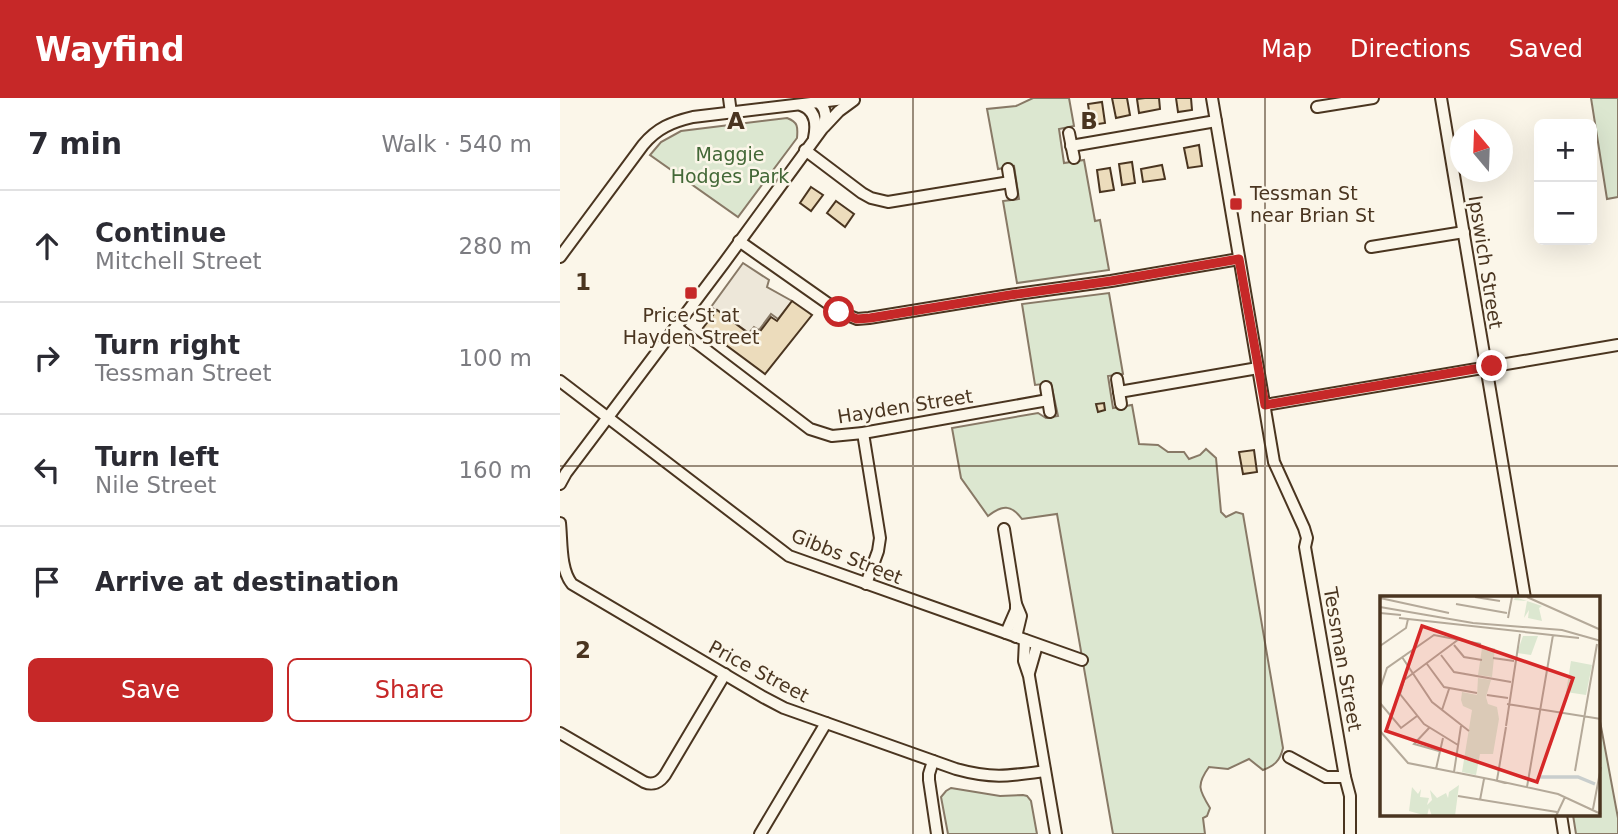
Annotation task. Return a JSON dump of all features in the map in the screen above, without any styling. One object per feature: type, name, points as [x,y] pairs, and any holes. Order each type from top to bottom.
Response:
[{"type":"street","points":[[729,98],[736,112]]},
{"type":"street","points":[[736,112],[738,98]]},
{"type":"street","points":[[814,107],[853,98]]},
{"type":"street","points":[[560,484],[805,150],[839,111],[858,98]]},
{"type":"street","name":"Tessman Street","points":[[1212,98],[1274,462],[1307,538],[1306,547],[1351,804],[1350,834]]},
{"type":"street","points":[[1317,107],[1373,98]]},
{"type":"street","name":"Ipswich Street","points":[[1441,98],[1525,596]]},
{"type":"street","points":[[560,257],[643,145],[655,132],[670,123],[794,105],[822,106],[824,124],[817,136]]},
{"type":"street","points":[[1069,133],[1073,152],[1216,121]]},
{"type":"street","points":[[805,150],[862,193],[888,202],[1011,188],[1008,169]]},
{"type":"street","points":[[1371,247],[1464,232]]},
{"type":"street","points":[[739,241],[839,312],[857,319],[1239,259]]},
{"type":"street","name":"Hayden Street","points":[[676,327],[810,429],[832,436],[863,433],[1048,400]]},
{"type":"street","points":[[1265,405],[1618,345]]},
{"type":"street","points":[[1119,392],[1258,368]]},
{"type":"street","points":[[1116,379],[1121,404]]},
{"type":"street","name":"Gibbs Street","points":[[560,381],[789,556],[1082,660]]},
{"type":"street","points":[[1046,387],[1050,412]]},
{"type":"street","points":[[863,433],[880,538],[866,584]]},
{"type":"street","name":"Price Street","points":[[560,523],[564,568],[566,577],[572,584],[784,708],[979,776],[1002,777],[1045,771]]},
{"type":"street","points":[[1004,530],[1016,604],[1016,637],[1029,676],[1056,834]]},
{"type":"street","points":[[1029,676],[1037,645]]},
{"type":"street","points":[[560,733],[647,784],[658,782],[666,775],[726,674]]},
{"type":"street","points":[[760,834],[825,723]]},
{"type":"street","points":[[1289,757],[1326,777],[1345,777]]},
{"type":"street","points":[[933,761],[929,780],[937,834]]},
{"type":"street","name":"Tessman Street","points":[[1344,834],[1345,777]]},
{"type":"street","points":[[1561,816],[1564,834]]},
{"type":"green space","points":[[1033,98],[1069,98],[1074,126],[1059,129],[1064,163],[1084,160],[1095,221],[1100,220],[1109,270],[1017,283],[1003,201],[1019,199],[1014,166],[998,169],[987,109],[1016,106]]},
{"type":"green space","points":[[1591,98],[1618,98],[1618,197],[1607,199],[1597,119],[1594,119]]},
{"type":"green space","name":"Maggie Hodges Park","points":[[787,118],[796,125],[797,138],[738,217],[650,155],[661,142],[681,131]]},
{"type":"green space","points":[[1109,293],[1123,374],[1108,376],[1113,408],[1132,405],[1139,444],[1158,445],[1168,452],[1184,452],[1189,459],[1200,455],[1206,449],[1216,458],[1221,512],[1226,517],[1236,512],[1243,514],[1283,748],[1276,762],[1263,770],[1249,759],[1228,769],[1209,767],[1202,778],[1200,788],[1210,808],[1207,816],[1203,818],[1205,834],[1113,834],[1057,514],[1022,519],[1014,511],[1002,508],[988,516],[961,478],[952,428],[1038,413],[1046,418],[1058,416],[1051,383],[1035,385],[1022,304]]},
{"type":"green space","points":[[1600,721],[1618,818],[1618,834],[1576,834],[1573,816],[1600,816]]},
{"type":"green space","points":[[951,788],[1000,796],[1027,796],[1031,801],[1037,834],[948,834],[941,797]]},
{"type":"shaded area","points":[[743,263],[769,280],[767,287],[792,301],[778,319],[771,314],[759,330],[754,327],[749,333],[711,307]]},
{"type":"building","points":[[1112,98],[1127,98],[1130,115],[1116,118]]},
{"type":"building","points":[[1159,98],[1160,109],[1139,113],[1137,99]]},
{"type":"building","points":[[1176,98],[1191,98],[1192,110],[1178,112]]},
{"type":"building","points":[[1102,102],[1105,123],[1091,125],[1088,104]]},
{"type":"building","points":[[1199,145],[1202,166],[1188,168],[1184,148]]},
{"type":"building","points":[[1132,162],[1135,183],[1122,185],[1119,164]]},
{"type":"building","points":[[1162,165],[1165,179],[1143,182],[1141,169]]},
{"type":"building","points":[[1110,168],[1114,190],[1100,192],[1097,170]]},
{"type":"building","points":[[811,187],[823,195],[811,211],[800,203]]},
{"type":"building","points":[[836,201],[854,214],[845,227],[827,213]]},
{"type":"building","points":[[792,301],[812,315],[765,374],[703,328],[717,310],[755,338],[771,317],[777,321]]},
{"type":"building","points":[[1104,403],[1105,410],[1098,412],[1096,404]]},
{"type":"building","points":[[1254,450],[1257,472],[1243,474],[1239,452]]},
{"type":"place","name":"Tessman St near Brian St","points":[[1236,204]]},
{"type":"place","name":"Price St at Hayden Street","points":[[691,293]]},
{"type":"route","points":[[839,312],[857,319],[870,318],[1239,259],[1265,405],[1492,366]]}]
